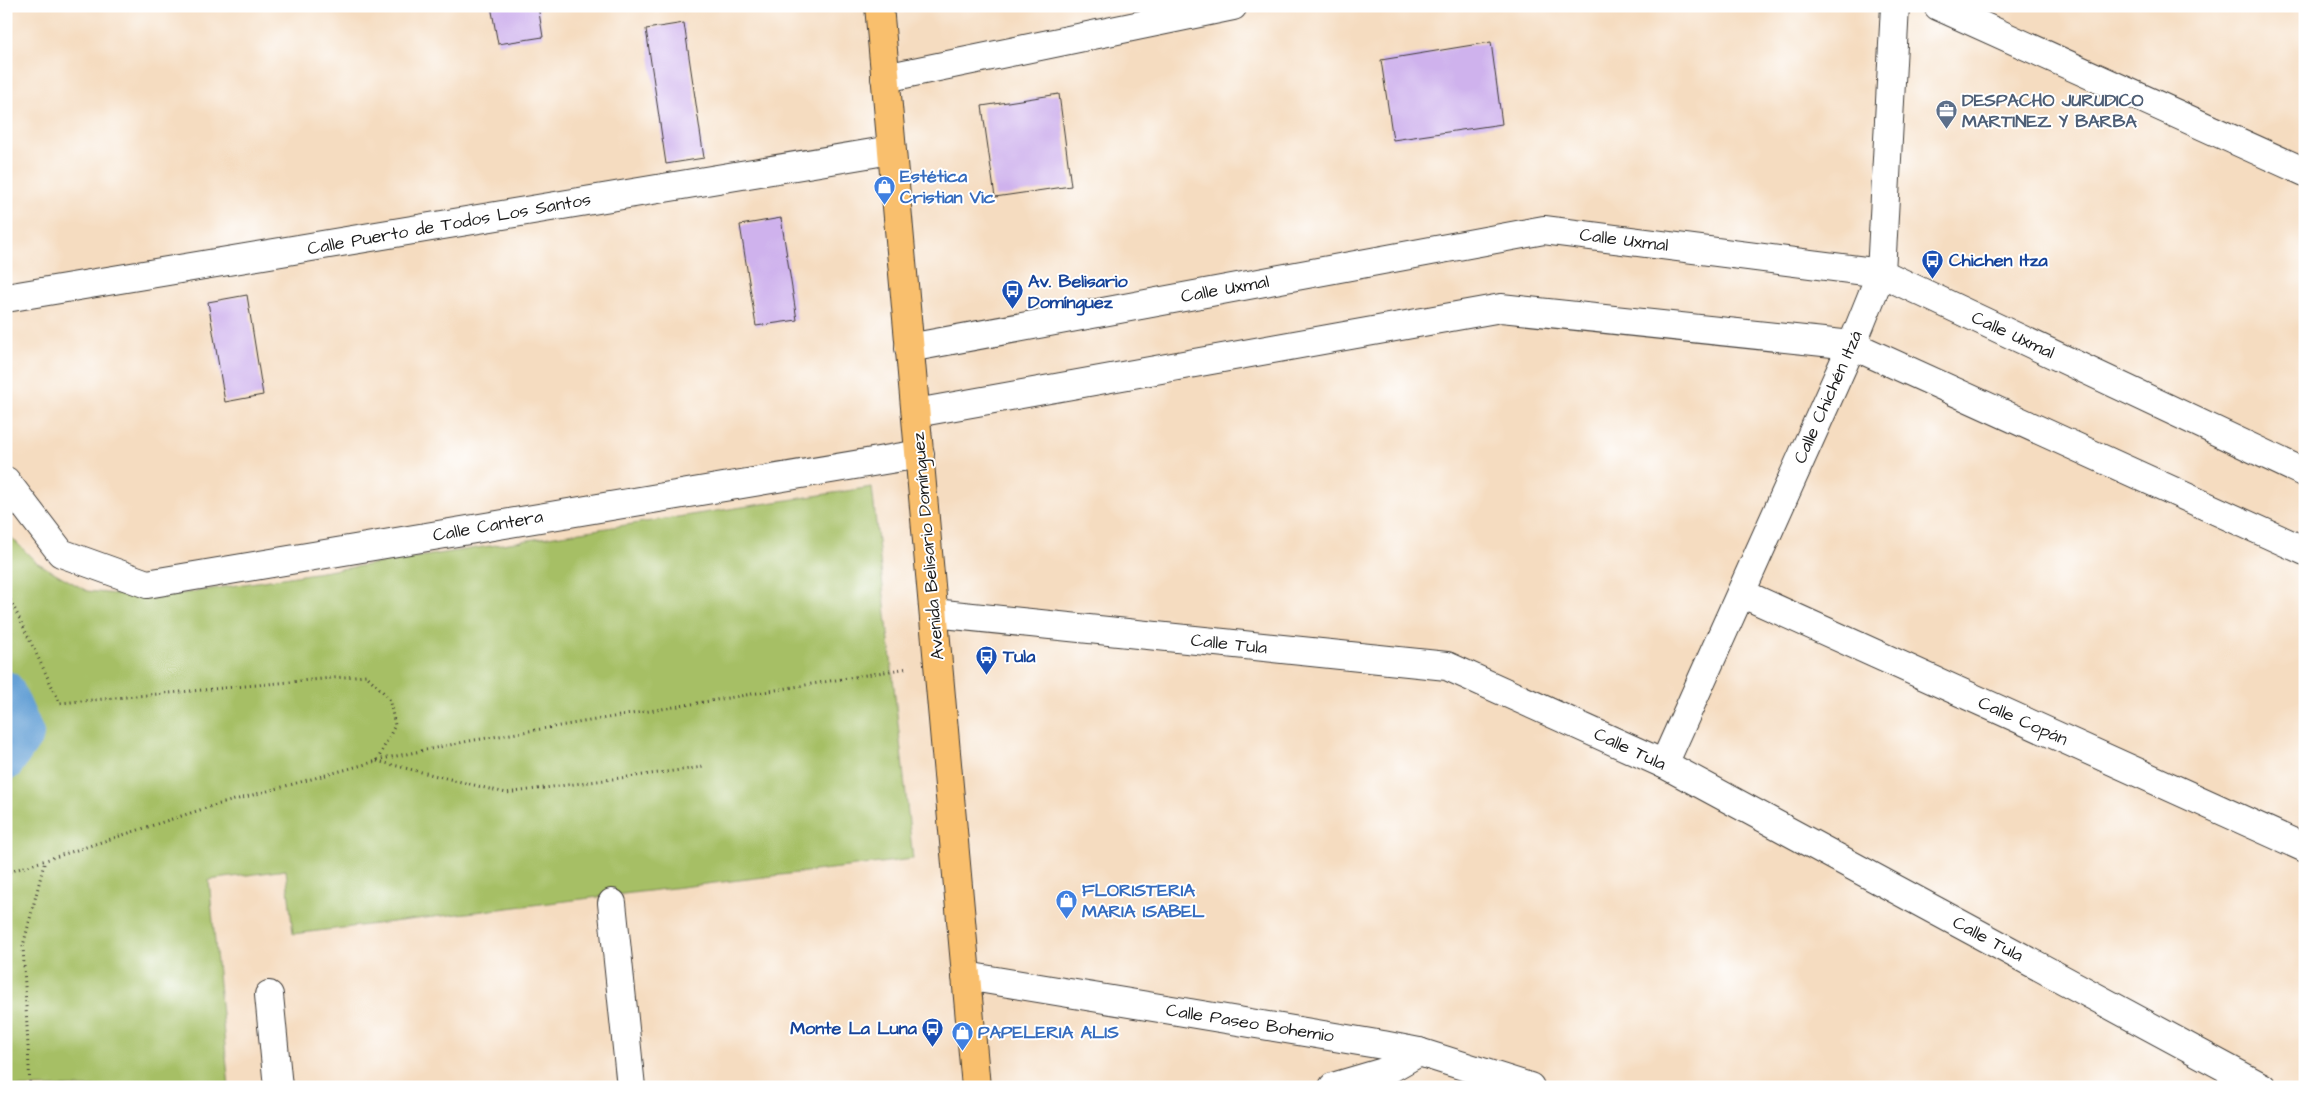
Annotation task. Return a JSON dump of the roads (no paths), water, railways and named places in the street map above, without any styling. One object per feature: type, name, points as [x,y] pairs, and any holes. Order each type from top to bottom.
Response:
[{"type":"main road","name":"Avenida Belisario Domínguez","points":[[879,6],[976,1087]]},
{"type":"street","points":[[885,78],[1233,6]]},
{"type":"street","name":"Calle Chichén Itzá","points":[[1664,764],[1852,345],[1881,273],[1895,6]]},
{"type":"street","points":[[1938,6],[2305,172]]},
{"type":"street","name":"Calle Puerto de Todos Los Santos","points":[[6,298],[891,150]]},
{"type":"street","name":"Calle Uxmal","points":[[909,348],[1544,230],[1881,273],[2305,473]]},
{"type":"street","points":[[916,413],[1501,308],[1852,345],[2305,551]]},
{"type":"street","name":"Calle Cantera","points":[[6,481],[61,553],[147,584],[920,454]]},
{"type":"street","name":"Calle Copán","points":[[1741,593],[2305,848]]},
{"type":"street","name":"Calle Tula","points":[[934,613],[1446,666],[1664,764],[2262,1087]]},
{"type":"street","points":[[612,903],[632,1087]]},
{"type":"street","name":"Calle Paseo Bohemio","points":[[966,976],[1384,1068]]},
{"type":"street","points":[[269,995],[278,1087]]},
{"type":"street","points":[[1333,1087],[1384,1068],[1419,1052],[1530,1087]]},
{"type":"waterway","points":[[6,689],[26,734],[6,763]]},
{"type":"place","name":"DESPACHO JURUDICO MARTINEZ Y BARBA","points":[[1946,129]]},
{"type":"place","name":"Estética Cristian Vic","points":[[884,205]]},
{"type":"place","name":"Chichen Itza","points":[[1933,279]]},
{"type":"place","name":"Av. Belisario Domínguez","points":[[1012,310]]},
{"type":"place","name":"Tula","points":[[987,675]]},
{"type":"place","name":"FLORISTERIA MARIA ISABEL","points":[[1066,919]]},
{"type":"place","name":"Monte La Luna","points":[[933,1047]]},
{"type":"place","name":"PAPELERIA ALIS","points":[[962,1051]]}]
